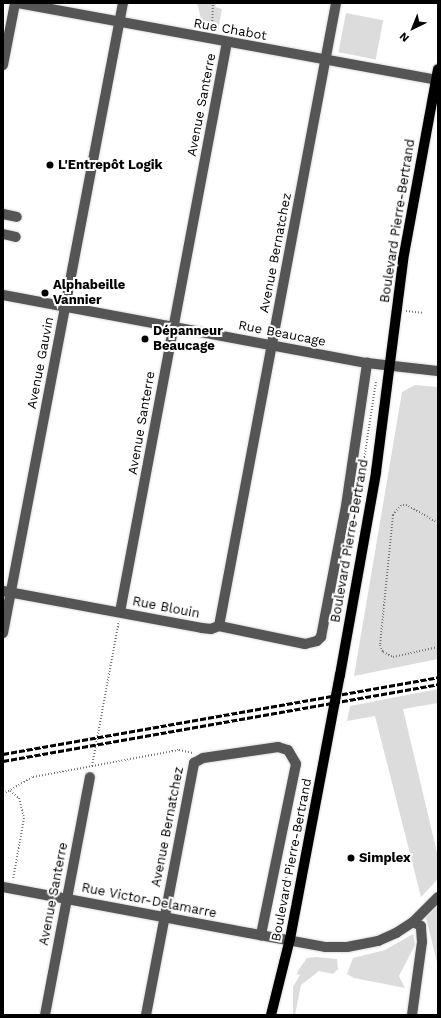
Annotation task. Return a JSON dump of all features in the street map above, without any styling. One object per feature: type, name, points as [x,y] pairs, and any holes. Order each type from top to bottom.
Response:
[{"type":"main road","name":"Boulevard Pierre-Bertrand","points":[[271,1015],[290,939],[376,472],[402,260],[438,69]]},
{"type":"street","points":[[3,65],[15,3]]},
{"type":"street","name":"Rue Chabot","points":[[18,3],[325,61],[437,80]]},
{"type":"street","name":"Avenue Gauvin","points":[[3,633],[7,592],[65,306],[123,3]]},
{"type":"street","name":"Avenue Bernatchez","points":[[219,626],[336,3]]},
{"type":"street","name":"Avenue Santerre","points":[[120,612],[227,42]]},
{"type":"street","points":[[3,214],[17,217]]},
{"type":"street","points":[[3,234],[16,237]]},
{"type":"street","name":"Rue Beaucage","points":[[3,295],[272,344],[367,364],[438,371]]},
{"type":"street","name":"Boulevard Pierre-Bertrand","points":[[321,637],[346,506],[367,364]]},
{"type":"street","name":"Rue Blouin","points":[[7,592],[202,628],[211,629],[219,626],[305,644],[311,644],[321,637]]},
{"type":"street","name":"Boulevard Pierre-Bertrand","points":[[199,761],[278,747],[288,750],[296,764],[261,934]]},
{"type":"street","name":"Avenue Bernatchez","points":[[146,1015],[164,917],[199,761]]},
{"type":"street","name":"Avenue Santerre","points":[[45,1015],[90,777]]},
{"type":"street","name":"Rue Victor-Delamarre","points":[[7,888],[290,939],[326,947],[347,947],[378,941],[413,922],[438,897]]},
{"type":"street","points":[[412,1015],[422,942],[420,926],[413,922]]},
{"type":"path","points":[[210,39],[214,21],[213,3]]},
{"type":"path","points":[[396,309],[424,313]]},
{"type":"path","points":[[357,503],[376,381]]},
{"type":"path","points":[[438,523],[407,504],[401,505],[393,515],[380,645],[383,652],[393,657],[438,647]]},
{"type":"path","points":[[93,762],[120,612]]},
{"type":"path","points":[[3,794],[33,777],[179,750],[199,761]]},
{"type":"path","points":[[7,888],[24,818],[19,798],[10,790]]},
{"type":"path","points":[[278,922],[292,847]]},
{"type":"shaded area","points":[[197,3],[216,3],[215,7],[222,9],[218,30],[203,27]]},
{"type":"shaded area","points":[[346,13],[383,20],[376,60],[338,52]]},
{"type":"shaded area","points":[[415,385],[438,387],[438,659],[354,676],[402,392]]},
{"type":"shaded area","points":[[438,689],[438,703],[403,709],[438,857],[438,879],[421,897],[375,716],[347,721],[350,706]]},
{"type":"shaded area","points":[[438,905],[438,966],[426,918]]},
{"type":"shaded area","points":[[413,934],[415,945],[399,976],[405,988],[354,978],[347,974],[353,958],[385,950]]},
{"type":"shaded area","points":[[316,957],[337,959],[338,969],[333,974],[319,971],[301,985],[295,1015],[293,1015],[293,987],[300,975],[297,974],[307,958]]},
{"type":"railway","points":[[3,754],[438,677]]},
{"type":"railway","points":[[3,761],[438,684]]},
{"type":"place","name":"L'Entrepôt Logik","points":[[50,165]]},
{"type":"place","name":"Alphabeille Vannier","points":[[45,293]]},
{"type":"place","name":"Dépanneur Beaucage","points":[[145,339]]},
{"type":"place","name":"Simplex","points":[[351,858]]}]
